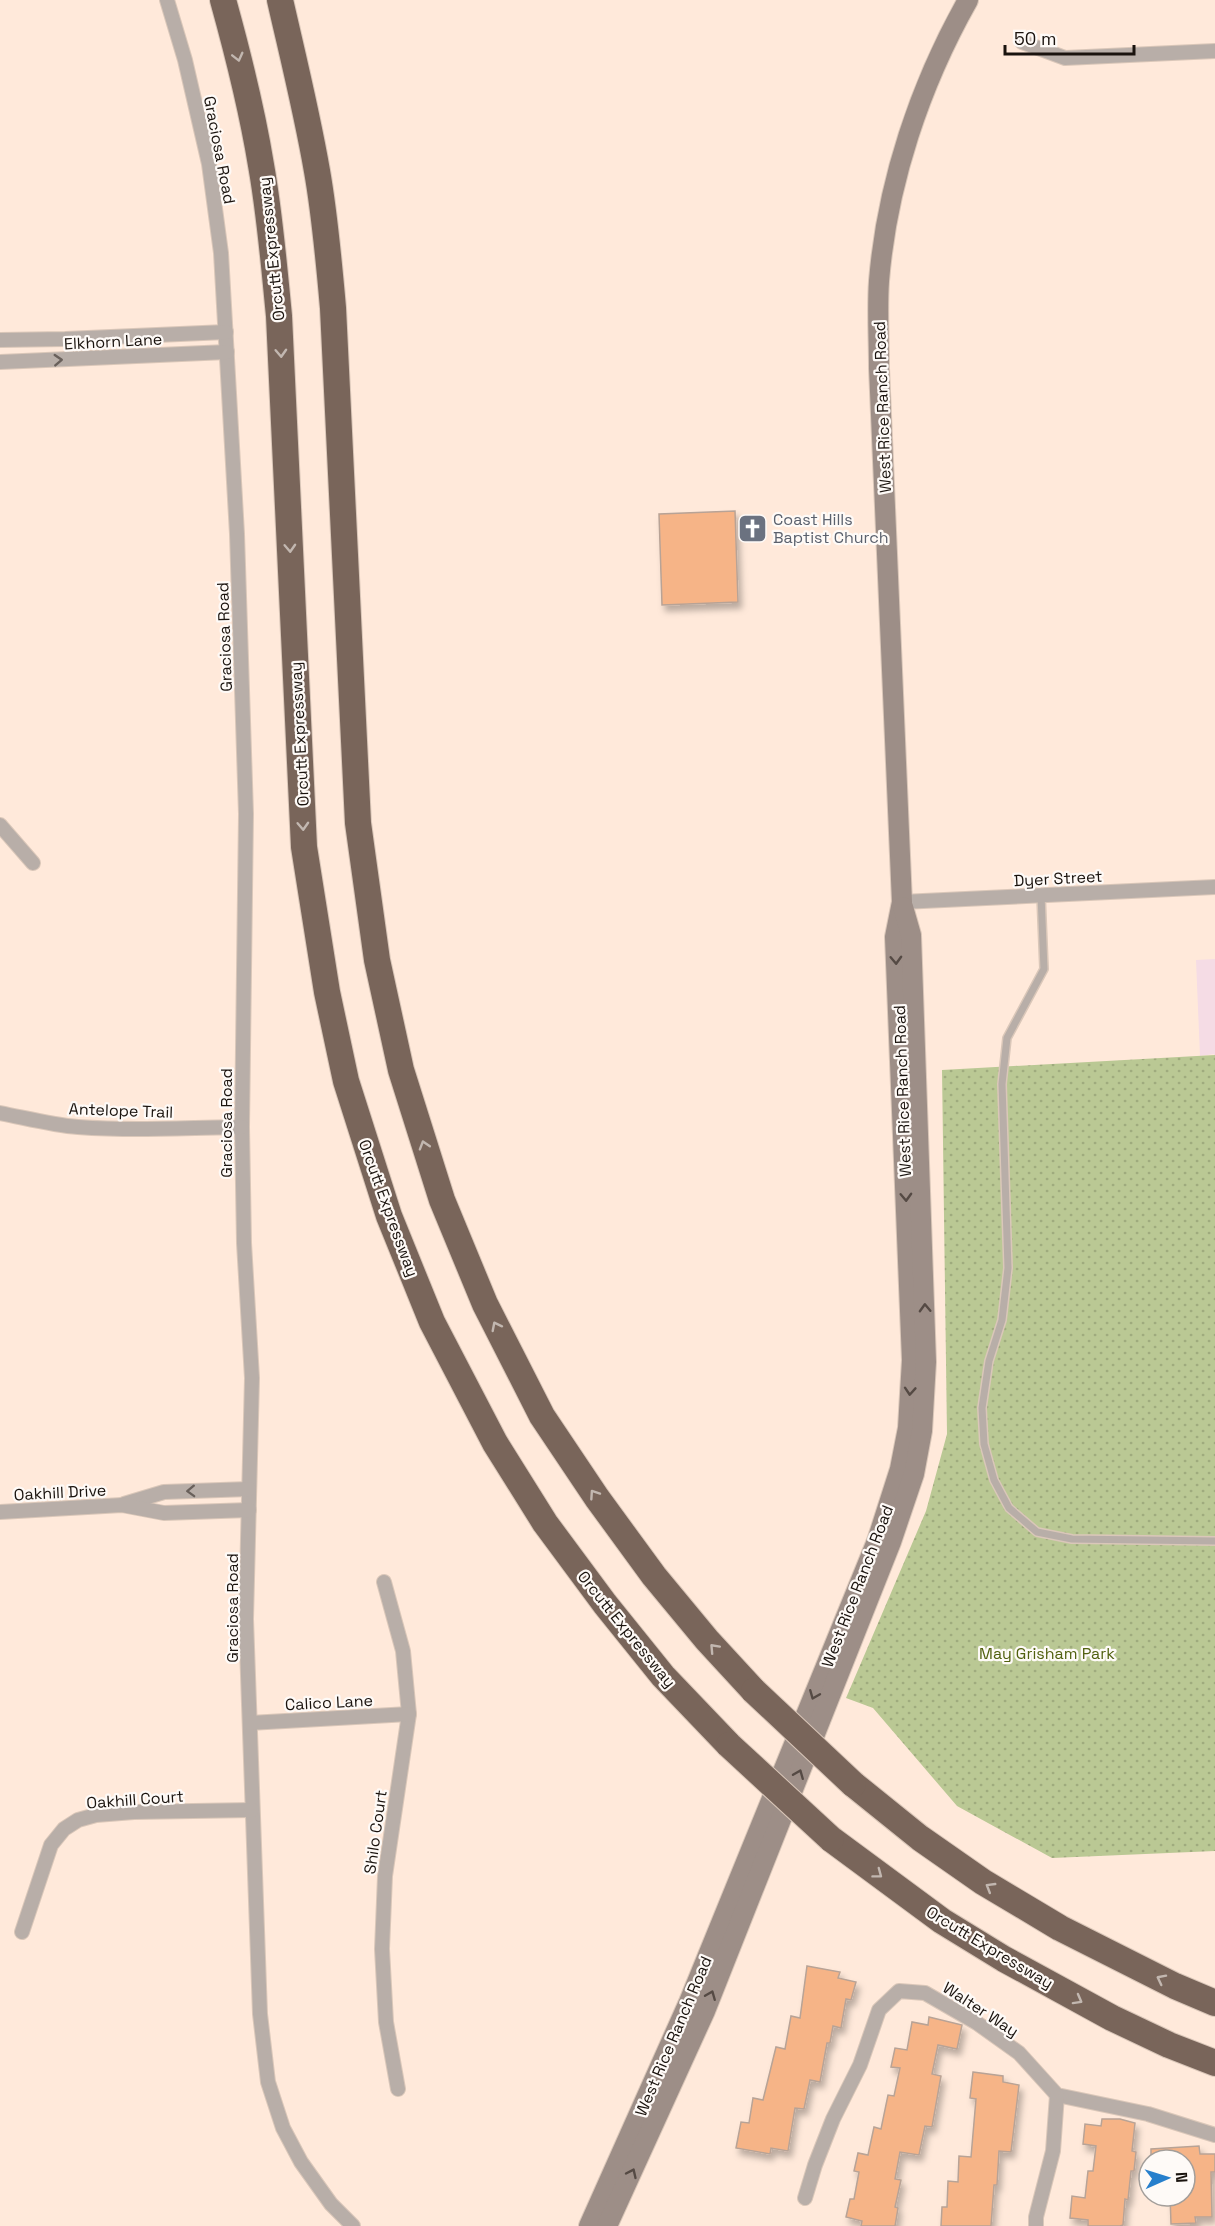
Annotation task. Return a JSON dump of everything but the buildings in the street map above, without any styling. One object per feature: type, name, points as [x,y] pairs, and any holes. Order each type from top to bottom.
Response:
[{"type":"highway","name":"Orcutt Expressway","points":[[223,0],[245,84],[259,153],[272,243],[279,316],[304,847],[327,992],[346,1081],[389,1216],[432,1322],[495,1443],[545,1522],[605,1604],[663,1676],[729,1745],[831,1839],[942,1921],[1004,1959],[1112,2018],[1169,2045],[1215,2062]]},
{"type":"highway","points":[[280,0],[317,171],[327,240],[333,308],[358,823],[377,960],[401,1070],[441,1200],[485,1304],[542,1416],[597,1498],[654,1576],[707,1640],[754,1691],[853,1784],[920,1838],[983,1882],[1060,1928],[1175,1986],[1215,2003]]},
{"type":"main road","name":"West Rice Ranch Road","points":[[589,2226],[693,1992],[877,1541],[900,1469],[908,1428],[912,1360],[896,937],[902,902],[879,368],[879,282],[890,204],[914,120],[944,42],[968,0]]},
{"type":"main road","name":"West Rice Ranch Road","points":[[607,2226],[705,2011],[891,1542],[914,1474],[922,1431],[926,1362],[911,935],[902,902]]},
{"type":"street","name":"Graciosa Road","points":[[167,0],[185,60],[209,164],[221,253],[237,534],[246,814],[242,1127],[244,1243],[252,1378],[246,1619],[260,2014],[268,2082],[284,2127],[301,2162],[331,2204],[353,2226]]},
{"type":"street","points":[[1023,42],[1065,58],[1215,51]]},
{"type":"street","name":"Elkhorn Lane","points":[[0,340],[226,332]]},
{"type":"street","name":"Elkhorn Lane","points":[[0,362],[227,352]]},
{"type":"street","points":[[0,825],[33,863]]},
{"type":"street","name":"Dyer Street","points":[[902,902],[1215,887]]},
{"type":"street","name":"Antelope Trail","points":[[0,1113],[78,1127],[242,1127]]},
{"type":"street","name":"Oakhill Drive","points":[[0,1512],[122,1505],[165,1492],[249,1489]]},
{"type":"street","name":"Oakhill Drive","points":[[122,1505],[164,1513],[249,1510]]},
{"type":"street","name":"Shilo Court","points":[[384,1582],[403,1651],[409,1714],[385,1876],[382,1949],[386,2022],[398,2089]]},
{"type":"street","name":"Calico Lane","points":[[250,1723],[409,1714]]},
{"type":"street","name":"Oakhill Court","points":[[22,1932],[51,1845],[64,1829],[78,1820],[96,1815],[134,1812],[252,1810]]},
{"type":"street","name":"Walter Way","points":[[806,2198],[815,2165],[833,2119],[860,2065],[879,2010],[899,1991],[925,1993],[976,2023],[1019,2053],[1057,2095]]},
{"type":"street","points":[[1036,2226],[1036,2217],[1053,2151],[1057,2095],[1148,2114],[1215,2135]]},
{"type":"lane","points":[[1041,895],[1044,969],[1007,1038],[1002,1084],[1008,1268],[1002,1320],[989,1361],[982,1408],[984,1444],[993,1480],[1009,1508],[1037,1532],[1072,1539],[1215,1541]]},
{"type":"shaded area","points":[[1215,959],[1215,1060],[1214,1054],[1200,1056],[1196,960]]},
{"type":"green space","name":"May Grisham Park","points":[[1215,1055],[1215,1851],[1052,1858],[957,1806],[873,1708],[846,1698],[926,1511],[947,1434],[942,1070]]},
{"type":"place","name":"Coast Hills Baptist Church","points":[[752,528]]}]
